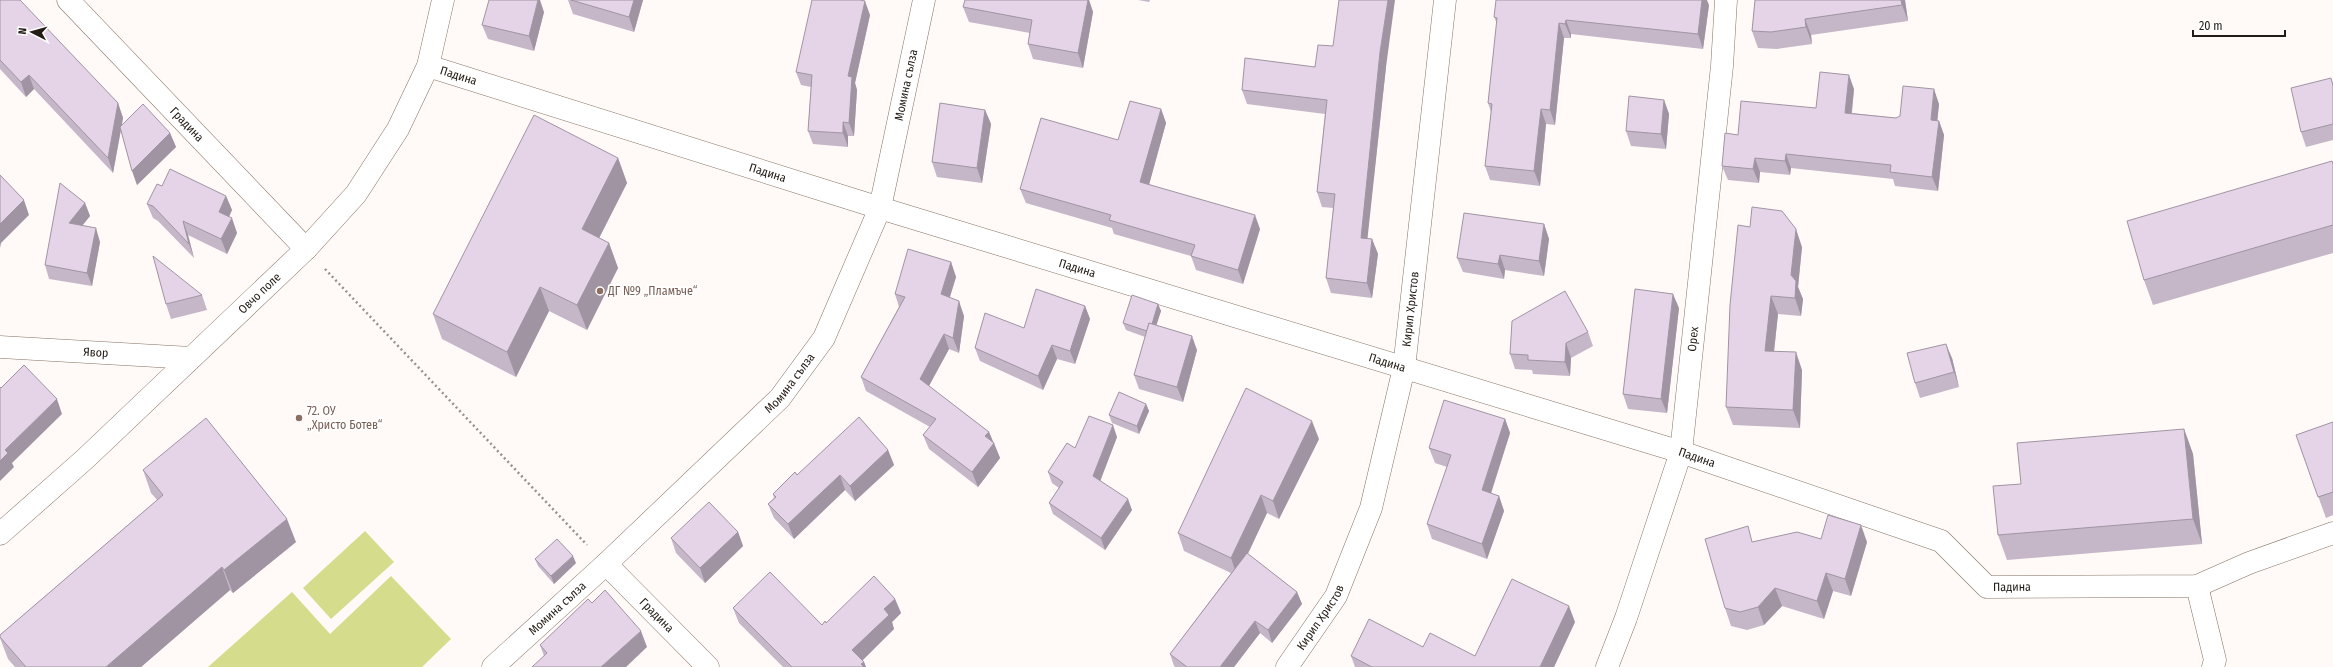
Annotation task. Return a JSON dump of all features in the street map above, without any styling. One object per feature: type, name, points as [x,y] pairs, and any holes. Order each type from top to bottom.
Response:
[{"type":"street","name":"Градина","points":[[68,0],[306,249]]},
{"type":"street","name":"Овчо поле","points":[[0,534],[85,459],[306,249],[356,194],[398,129],[428,66],[443,0]]},
{"type":"street","name":"Момина сълза","points":[[493,667],[606,564],[780,398],[824,338],[880,208],[924,0]]},
{"type":"street","name":"Кирил Христов","points":[[1287,667],[1336,596],[1371,508],[1404,368],[1445,0]]},
{"type":"street","name":"Орех","points":[[1607,667],[1628,611],[1681,452],[1722,66],[1726,0]]},
{"type":"street","name":"Падина","points":[[428,66],[880,208],[1681,452],[1941,541],[1987,587],[2197,586],[2250,563],[2333,533]]},
{"type":"street","name":"Явор","points":[[0,347],[191,358]]},
{"type":"street","name":"Градина","points":[[606,564],[708,667]]},
{"type":"street","points":[[2197,586],[2215,660],[2213,667]]},
{"type":"path","points":[[306,249],[606,564]]},
{"type":"green space","points":[[365,531],[394,562],[331,619],[303,588]]},
{"type":"green space","points":[[391,576],[451,639],[422,667],[208,667],[292,592],[330,634]]},
{"type":"building","points":[[0,0],[20,0],[118,103],[108,158],[29,75],[21,82],[0,60]]},
{"type":"building","points":[[489,0],[538,0],[529,36],[482,25]]},
{"type":"building","points":[[571,0],[634,0],[629,17]]},
{"type":"building","points":[[812,0],[865,1],[848,76],[852,77],[849,123],[843,122],[843,133],[808,131],[812,75],[796,72]]},
{"type":"building","points":[[965,0],[1088,0],[1078,53],[1028,44],[1032,20],[963,7]]},
{"type":"building","points":[[1339,0],[1388,0],[1380,52],[1361,238],[1372,239],[1367,283],[1326,278],[1335,194],[1317,192],[1327,100],[1242,90],[1245,58],[1315,67],[1318,45],[1333,46]]},
{"type":"building","points":[[1496,0],[1702,0],[1698,34],[1566,20],[1565,24],[1559,23],[1550,110],[1541,109],[1534,171],[1485,166],[1492,104],[1488,103],[1497,18],[1494,17]]},
{"type":"building","points":[[1755,0],[1901,0],[1902,5],[1805,19],[1806,27],[1771,32],[1752,31]]},
{"type":"building","points":[[1820,72],[1849,75],[1845,113],[1896,118],[1900,116],[1903,86],[1934,89],[1931,120],[1939,121],[1932,177],[1890,172],[1891,165],[1786,154],[1785,161],[1755,158],[1753,169],[1722,166],[1725,133],[1738,135],[1741,101],[1816,108]]},
{"type":"building","points":[[2331,78],[2333,86],[2333,124],[2301,132],[2291,88]]},
{"type":"building","points":[[1629,96],[1664,100],[1661,134],[1626,131]]},
{"type":"building","points":[[1130,101],[1161,109],[1140,182],[1255,215],[1238,270],[1191,256],[1195,245],[1109,220],[1111,215],[1020,189],[1041,118],[1118,140]]},
{"type":"building","points":[[940,103],[985,110],[977,168],[932,162]]},
{"type":"building","points":[[143,104],[170,133],[132,171],[120,127]]},
{"type":"building","points":[[534,115],[618,158],[582,229],[609,243],[577,305],[540,287],[507,352],[433,314]]},
{"type":"building","points":[[2332,161],[2333,225],[2144,280],[2127,221]]},
{"type":"building","points":[[170,169],[226,196],[219,212],[232,218],[221,239],[183,221],[189,244],[153,206],[147,204],[157,184],[162,186]]},
{"type":"building","points":[[0,175],[24,200],[0,224]]},
{"type":"building","points":[[60,183],[85,203],[69,223],[96,228],[87,273],[45,265]]},
{"type":"building","points":[[1752,207],[1782,211],[1796,229],[1791,275],[1796,281],[1795,298],[1771,296],[1765,351],[1796,352],[1793,410],[1726,407],[1730,305],[1738,225],[1750,227]]},
{"type":"building","points":[[1464,213],[1544,224],[1539,261],[1500,255],[1498,264],[1457,258]]},
{"type":"building","points":[[908,249],[951,262],[941,294],[959,301],[953,338],[944,334],[920,379],[989,432],[985,436],[994,443],[972,472],[923,435],[936,419],[861,377],[905,297],[895,294]]},
{"type":"building","points":[[153,256],[202,295],[166,304]]},
{"type":"building","points":[[1036,289],[1085,306],[1070,351],[1052,345],[1038,376],[975,348],[985,313],[1024,328]]},
{"type":"building","points":[[1635,289],[1673,294],[1661,399],[1623,394]]},
{"type":"building","points":[[1565,291],[1588,332],[1566,343],[1565,362],[1528,360],[1528,355],[1510,354],[1512,321]]},
{"type":"building","points":[[1132,295],[1158,304],[1152,324],[1149,323],[1147,331],[1123,323]]},
{"type":"building","points":[[1149,323],[1192,336],[1177,387],[1134,375]]},
{"type":"building","points":[[1946,344],[1954,372],[1915,383],[1907,353]]},
{"type":"building","points":[[24,365],[57,399],[5,450],[8,453],[0,461],[0,387],[1,388]]},
{"type":"building","points":[[1246,388],[1312,421],[1273,501],[1261,495],[1231,558],[1178,533]]},
{"type":"building","points":[[1119,392],[1146,404],[1137,426],[1109,415]]},
{"type":"building","points":[[1444,400],[1505,419],[1482,490],[1499,496],[1482,544],[1427,524],[1451,455],[1429,448]]},
{"type":"building","points":[[1089,416],[1113,425],[1093,476],[1128,499],[1101,538],[1049,503],[1063,482],[1048,472],[1067,443],[1075,448]]},
{"type":"building","points":[[859,417],[888,450],[850,486],[840,475],[788,524],[768,504],[776,497],[773,494],[795,472],[797,475]]},
{"type":"building","points":[[206,418],[287,519],[224,570],[222,567],[106,667],[26,667],[0,637],[0,635],[163,495],[143,470]]},
{"type":"building","points":[[2333,422],[2333,492],[2318,497],[2296,435]]},
{"type":"building","points":[[2184,429],[2193,519],[1998,535],[1993,486],[2021,484],[2017,443]]},
{"type":"building","points":[[709,502],[738,532],[700,568],[671,538]]},
{"type":"building","points":[[1828,515],[1861,525],[1845,579],[1826,573],[1817,601],[1775,588],[1758,607],[1740,612],[1725,608],[1705,539],[1748,526],[1752,542],[1797,532],[1821,539]]},
{"type":"building","points":[[557,539],[573,556],[551,576],[535,559]]},
{"type":"building","points":[[1247,553],[1297,592],[1268,630],[1255,621],[1220,667],[1187,667],[1170,654]]},
{"type":"building","points":[[770,572],[822,625],[825,621],[826,623],[874,576],[895,599],[884,609],[889,615],[852,650],[864,662],[861,664],[864,667],[792,667],[733,608]]},
{"type":"building","points":[[1512,579],[1569,606],[1540,667],[1372,667],[1351,656],[1369,619],[1423,647],[1430,633],[1475,656]]},
{"type":"building","points":[[605,590],[641,631],[601,667],[532,667],[547,653],[540,645],[588,599],[592,603]]},
{"type":"place","name":"ДГ №9 „Пламъче“","points":[[600,291]]},
{"type":"place","name":"72. ОУ „Христо Ботев“","points":[[299,418]]}]
